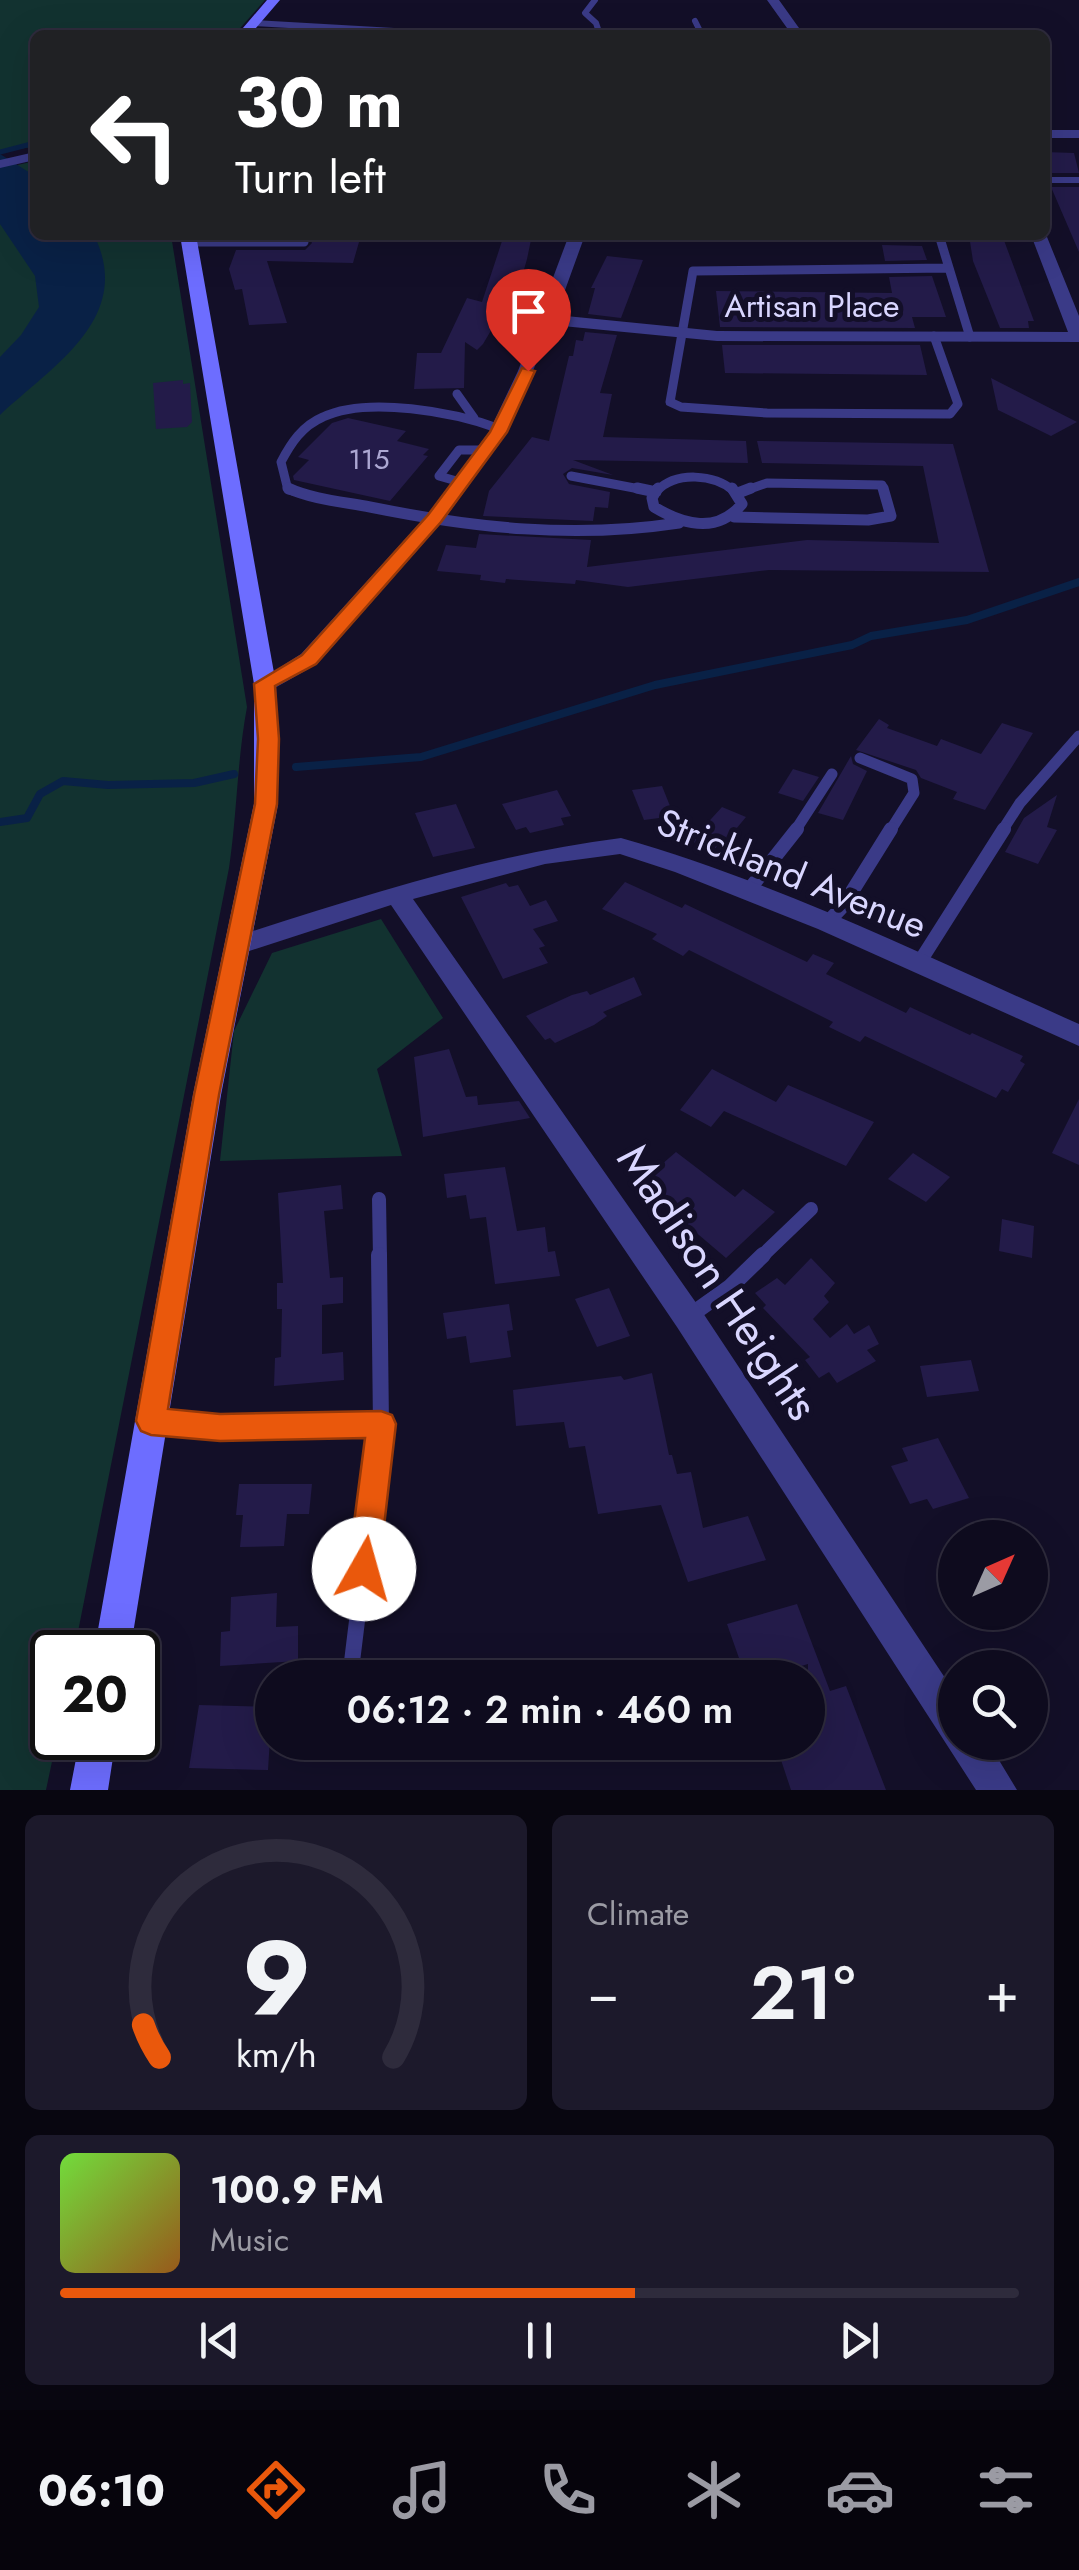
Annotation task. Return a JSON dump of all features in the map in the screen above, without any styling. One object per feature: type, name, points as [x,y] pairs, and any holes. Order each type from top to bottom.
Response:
[{"type":"main road","points":[[247,30],[274,0]]},
{"type":"main road","points":[[116,1630],[207,1095],[266,804],[268,739],[264,684],[188,240]]},
{"type":"main road","points":[[89,1790],[94,1760]]},
{"type":"street","points":[[773,0],[794,30]]},
{"type":"street","points":[[1050,134],[1079,134]]},
{"type":"street","points":[[0,164],[30,157]]},
{"type":"street","points":[[264,684],[309,660],[434,518],[500,429],[528,371],[575,240]]},
{"type":"street","points":[[1041,240],[1079,337]]},
{"type":"street","name":"Artisan Place","points":[[544,318],[717,336],[1079,337]]},
{"type":"street","name":"Strickland Avenue","points":[[237,946],[397,894],[545,856],[621,846],[827,923],[1079,1036]]},
{"type":"street","name":"Madison Heights","points":[[397,894],[688,1318],[938,1700]]},
{"type":"street","points":[[978,1760],[998,1790]]},
{"type":"lane","points":[[595,0],[585,12],[598,30]]},
{"type":"lane","points":[[254,22],[346,30]]},
{"type":"lane","points":[[696,22],[700,30]]},
{"type":"lane","points":[[1050,180],[1079,180]]},
{"type":"lane","points":[[246,240],[304,242]]},
{"type":"lane","points":[[940,240],[970,336]]},
{"type":"lane","points":[[934,336],[958,404],[950,414],[767,413],[681,408],[670,402],[693,271],[948,268]]},
{"type":"lane","points":[[457,394],[474,418]]},
{"type":"lane","points":[[500,429],[474,418],[374,406],[345,408],[311,422],[292,442],[281,462],[288,490],[477,527],[573,536],[634,533],[679,523],[714,525],[734,517],[868,520],[892,516],[882,485],[767,483],[738,492]]},
{"type":"lane","points":[[571,476],[656,492]]},
{"type":"lane","points":[[679,523],[654,507],[652,498],[660,486],[684,477],[713,479],[738,492],[742,504],[734,517]]},
{"type":"lane","points":[[919,963],[1020,803],[1079,736]]},
{"type":"lane","points":[[827,923],[843,906],[914,793],[912,779],[860,758]]},
{"type":"lane","points":[[748,891],[786,846],[832,774]]},
{"type":"lane","points":[[352,1660],[381,1424],[379,1199]]},
{"type":"lane","points":[[688,1318],[730,1287],[811,1209]]},
{"type":"lane","points":[[151,1421],[220,1428],[381,1424]]},
{"type":"green space","points":[[0,0],[265,0],[238,30],[30,30],[30,147],[0,153]]},
{"type":"green space","points":[[30,162],[30,240],[172,240],[247,707],[229,868],[78,1630],[30,1630],[30,1760],[52,1760],[46,1790],[0,1790],[0,169]]},
{"type":"green space","points":[[381,919],[443,1018],[377,1069],[402,1156],[220,1161],[234,1031],[272,953]]},
{"type":"water","points":[[0,154],[30,173],[30,240],[96,240],[104,265],[104,291],[96,316],[82,338],[0,415],[0,357],[21,335],[39,307],[35,276],[0,224]]},
{"type":"building","points":[[1050,152],[1074,153],[1079,173],[1050,173]]},
{"type":"building","points":[[1051,187],[1079,187],[1079,252]]},
{"type":"building","points":[[310,240],[360,240],[353,263],[267,261],[287,323],[249,325],[242,289],[235,290],[229,269],[236,250],[305,250]]},
{"type":"building","points":[[502,240],[531,240],[521,280],[483,344],[477,350],[465,342],[464,388],[414,389],[417,353],[441,353],[467,298],[482,302]]},
{"type":"building","points":[[970,240],[1004,240],[1034,321],[1028,321],[1029,328],[1000,328],[973,261]]},
{"type":"building","points":[[882,245],[922,246],[927,260],[885,261]]},
{"type":"building","points":[[607,256],[643,260],[621,318],[588,314],[595,288],[591,288]]},
{"type":"building","points":[[932,276],[946,317],[912,317],[915,328],[720,327],[716,291],[892,293],[889,277]]},
{"type":"building","points":[[585,332],[617,335],[600,393],[612,394],[603,437],[746,441],[748,463],[573,460],[613,475],[572,468],[563,474],[569,484],[610,492],[608,508],[595,507],[593,521],[483,516],[489,491],[532,437],[549,441],[569,356],[573,356],[576,340],[583,341]]},
{"type":"building","points":[[722,345],[920,345],[927,375],[725,373]]},
{"type":"building","points":[[991,378],[1077,422],[1051,436],[998,410]]},
{"type":"building","points":[[183,380],[183,384],[190,383],[192,422],[187,427],[156,429],[153,383]]},
{"type":"building","points":[[348,418],[406,431],[397,441],[429,449],[423,455],[428,456],[390,501],[294,480],[293,476],[309,460],[298,457],[332,423]]},
{"type":"building","points":[[757,441],[953,444],[989,572],[769,570],[628,587],[576,580],[575,584],[506,579],[505,583],[480,580],[481,575],[437,571],[446,545],[476,548],[479,534],[591,540],[587,567],[807,540],[939,543],[923,466],[762,463]]},
{"type":"building","points":[[879,719],[889,725],[887,728],[937,746],[941,739],[981,754],[1002,723],[1033,733],[985,810],[953,799],[957,792],[921,778],[916,770],[856,750]]},
{"type":"building","points":[[851,756],[853,764],[867,771],[843,820],[818,813]]},
{"type":"building","points":[[793,769],[819,777],[803,801],[778,793]]},
{"type":"building","points":[[662,786],[674,816],[644,820],[632,790]]},
{"type":"building","points":[[557,790],[571,816],[561,818],[564,825],[530,833],[526,827],[516,830],[502,804]]},
{"type":"building","points":[[1057,795],[1047,827],[1057,830],[1038,864],[1005,852],[1024,818]]},
{"type":"building","points":[[456,804],[475,848],[433,857],[415,813]]},
{"type":"building","points":[[722,807],[746,817],[721,847],[718,845],[713,851],[691,841]]},
{"type":"building","points":[[625,882],[682,908],[685,904],[807,962],[813,954],[834,963],[826,974],[906,1013],[910,1007],[1023,1056],[1020,1061],[1025,1064],[1008,1092],[1002,1089],[996,1098],[865,1036],[860,1042],[829,1027],[833,1022],[689,950],[683,956],[652,939],[657,934],[602,909]]},
{"type":"building","points":[[506,883],[509,887],[518,885],[530,906],[546,900],[558,921],[533,929],[545,946],[539,948],[548,963],[503,979],[461,897]]},
{"type":"building","points":[[634,977],[642,995],[603,1012],[607,1016],[594,1025],[555,1043],[550,1038],[545,1040],[526,1016],[572,995],[587,991],[590,995]]},
{"type":"building","points":[[449,1049],[466,1097],[477,1096],[478,1105],[519,1101],[530,1118],[423,1137],[414,1057]]},
{"type":"building","points":[[712,1069],[776,1102],[788,1085],[874,1122],[846,1166],[724,1111],[711,1127],[680,1110]]},
{"type":"building","points":[[1079,1099],[1079,1165],[1052,1153]]},
{"type":"building","points":[[676,1152],[735,1197],[743,1189],[775,1212],[726,1258],[639,1184]]},
{"type":"building","points":[[913,1153],[950,1177],[926,1202],[888,1179]]},
{"type":"building","points":[[505,1167],[517,1231],[545,1227],[548,1252],[555,1251],[560,1276],[495,1284],[486,1217],[470,1219],[466,1195],[447,1198],[444,1174]]},
{"type":"building","points":[[341,1185],[343,1209],[324,1211],[330,1278],[343,1277],[343,1303],[322,1305],[322,1354],[343,1352],[344,1380],[274,1386],[275,1358],[281,1357],[282,1309],[277,1309],[277,1283],[283,1283],[278,1193]]},
{"type":"building","points":[[1002,1219],[1034,1226],[1032,1258],[999,1251]]},
{"type":"building","points":[[811,1258],[835,1283],[824,1296],[829,1302],[813,1319],[830,1338],[847,1324],[854,1334],[869,1325],[879,1344],[867,1350],[876,1361],[837,1383],[829,1372],[819,1378],[805,1360],[810,1357],[763,1308],[766,1305],[755,1293],[777,1278],[785,1285]]},
{"type":"building","points":[[609,1288],[630,1336],[597,1347],[575,1299]]},
{"type":"building","points":[[509,1304],[513,1330],[507,1331],[511,1357],[470,1363],[466,1336],[447,1339],[443,1313]]},
{"type":"building","points":[[971,1360],[979,1391],[927,1397],[920,1366]]},
{"type":"building","points":[[652,1373],[669,1455],[677,1474],[691,1472],[703,1528],[748,1516],[766,1560],[688,1582],[661,1505],[598,1514],[585,1446],[569,1448],[564,1422],[516,1426],[513,1390],[621,1376],[624,1380]]},
{"type":"building","points":[[938,1438],[969,1498],[933,1509],[927,1499],[910,1504],[891,1466],[908,1461],[902,1448]]},
{"type":"building","points":[[239,1484],[312,1484],[309,1514],[287,1514],[284,1546],[240,1547],[243,1515],[236,1515]]},
{"type":"building","points":[[277,1593],[276,1627],[298,1626],[298,1660],[255,1660],[255,1664],[220,1666],[221,1632],[230,1631],[231,1597]]},
{"type":"building","points":[[797,1604],[818,1660],[740,1660],[727,1624]]},
{"type":"building","points":[[825,1678],[830,1691],[846,1686],[886,1790],[791,1790],[781,1760],[825,1760]]},
{"type":"building","points":[[199,1705],[255,1707],[255,1760],[269,1760],[268,1770],[189,1768]]},
{"type":"waterway","points":[[0,152],[30,144]]},
{"type":"waterway","points":[[296,767],[421,757],[655,685],[852,645],[871,636],[967,620],[1079,582]]},
{"type":"waterway","points":[[0,822],[27,818],[40,794],[63,781],[108,785],[194,783],[234,774]]},
{"type":"route","points":[[364,1569],[381,1424],[220,1428],[151,1421],[207,1095],[266,804],[268,739],[264,684],[309,660],[434,518],[498,432],[528,371]]}]
